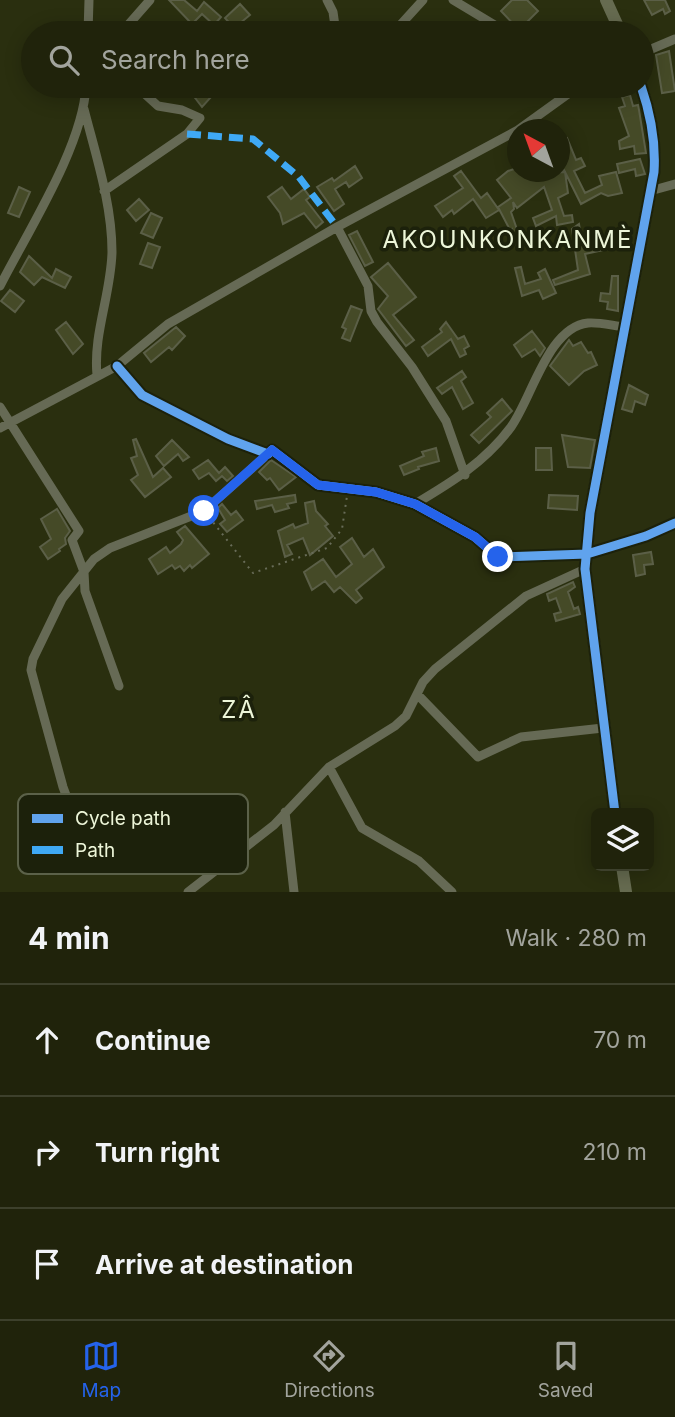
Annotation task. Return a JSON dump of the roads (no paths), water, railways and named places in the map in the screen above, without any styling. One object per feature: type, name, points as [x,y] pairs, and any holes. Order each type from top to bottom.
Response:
[{"type":"street","points":[[88,21],[89,0]]},
{"type":"street","points":[[132,21],[150,0]]},
{"type":"street","points":[[327,0],[334,21]]},
{"type":"street","points":[[404,21],[423,0]]},
{"type":"street","points":[[453,0],[488,21]]},
{"type":"street","points":[[606,0],[616,21]]},
{"type":"street","points":[[654,48],[675,39]]},
{"type":"street","points":[[85,98],[85,109],[104,191],[112,253],[106,302],[94,349],[97,375]]},
{"type":"street","points":[[104,191],[187,134],[200,118],[182,110],[158,106],[149,98]]},
{"type":"street","points":[[533,119],[562,98]]},
{"type":"street","points":[[614,808],[585,569],[590,513],[626,327],[656,148],[644,98]]},
{"type":"street","points":[[0,286],[67,152],[85,109]]},
{"type":"street","points":[[0,428],[117,366],[168,324],[337,227],[507,136]]},
{"type":"street","points":[[650,191],[675,184]]},
{"type":"street","points":[[337,227],[368,286],[371,311],[377,323],[412,367],[446,421],[465,475]]},
{"type":"street","points":[[415,504],[465,475],[512,426],[555,344],[568,332],[587,323],[626,327]]},
{"type":"street","points":[[117,366],[142,395],[228,439],[268,454]]},
{"type":"street","points":[[0,407],[41,476],[74,518],[79,531],[72,540],[84,572],[85,591],[118,686]]},
{"type":"street","points":[[66,794],[31,670],[33,659],[62,598],[94,559],[110,548],[204,511],[272,450],[318,485],[376,492],[415,504],[475,537],[498,557],[587,554],[646,536],[675,523]]},
{"type":"street","points":[[248,846],[329,767],[395,726],[406,716],[417,694],[435,669],[526,596],[585,569]]},
{"type":"street","points":[[417,694],[478,757],[521,737],[603,728]]},
{"type":"street","points":[[329,767],[362,828],[419,861],[452,892]]},
{"type":"street","points":[[285,812],[294,892]]},
{"type":"street","points":[[623,871],[626,892]]},
{"type":"street","points":[[188,892],[211,874]]},
{"type":"district","name":"AKOUNKONKANMÈ","points":[[508,240]]},
{"type":"district","name":"ZÂ","points":[[239,710]]}]
